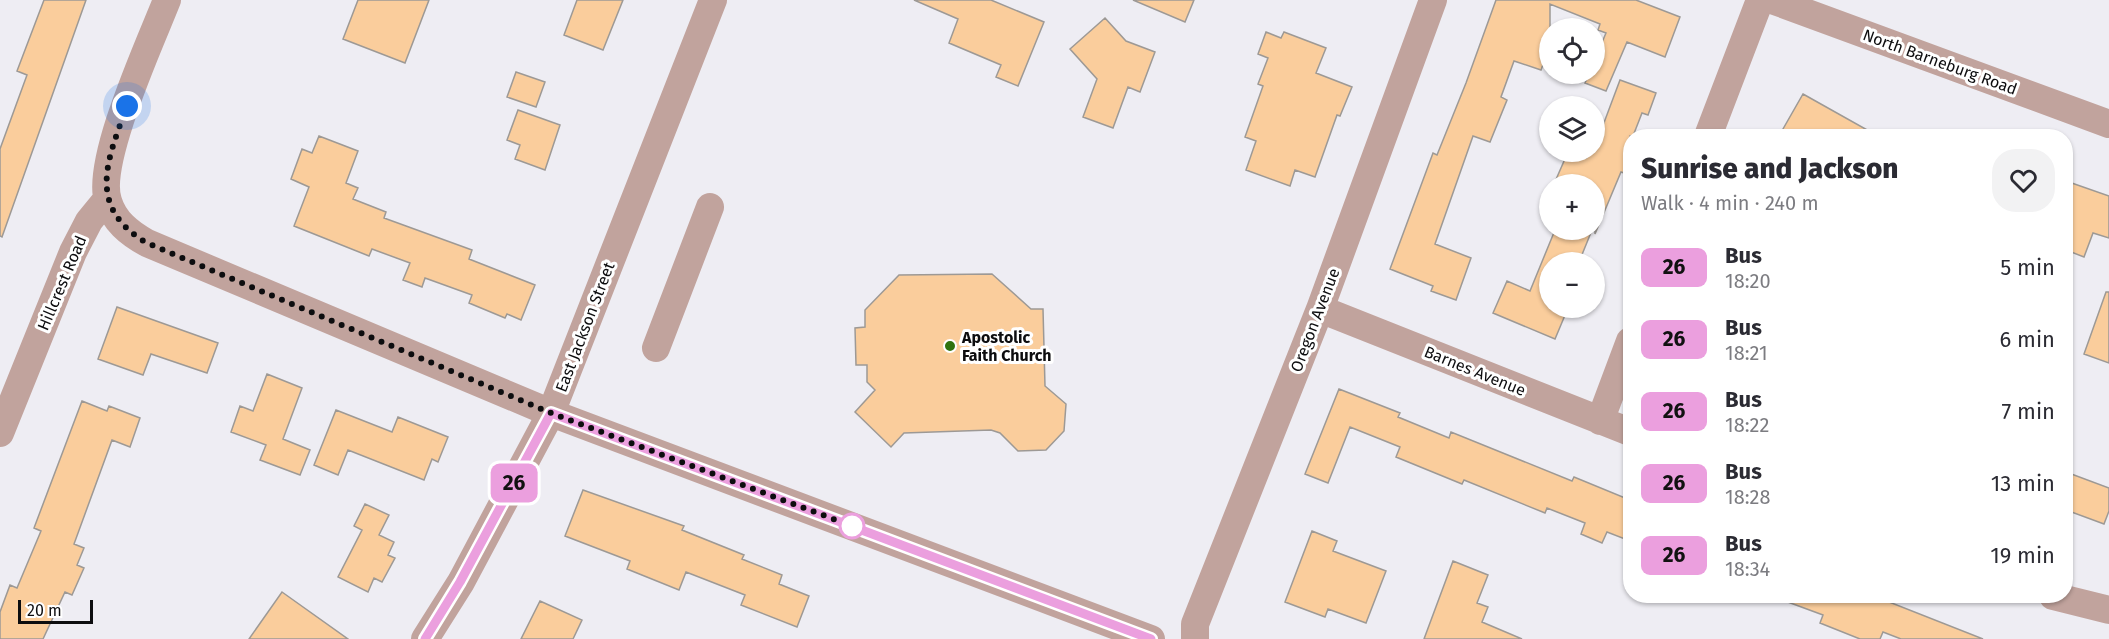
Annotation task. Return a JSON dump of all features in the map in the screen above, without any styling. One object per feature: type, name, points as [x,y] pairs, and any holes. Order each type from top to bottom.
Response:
[{"type":"street","points":[[167,0],[111,153],[106,186],[107,199],[122,226],[147,243],[551,413],[1151,639]]},
{"type":"street","name":"East Jackson Street","points":[[425,639],[460,582],[551,413],[713,0]]},
{"type":"street","name":"Oregon Avenue","points":[[1195,639],[1195,624],[1320,309],[1433,0]]},
{"type":"street","points":[[1711,129],[1760,0]]},
{"type":"street","name":"North Barneburg Road","points":[[1772,0],[2109,124]]},
{"type":"street","name":"Hillcrest Road","points":[[0,434],[73,252],[90,220],[107,199]]},
{"type":"street","points":[[656,348],[710,207]]},
{"type":"street","name":"Barnes Avenue","points":[[1320,309],[1623,429]]},
{"type":"street","points":[[1600,421],[1623,360]]},
{"type":"street","points":[[2073,601],[2109,610]]},
{"type":"building","points":[[44,0],[86,0],[2,237],[0,236],[0,149],[27,75],[17,71]]},
{"type":"building","points":[[358,0],[429,0],[405,63],[343,39]]},
{"type":"building","points":[[577,0],[623,0],[603,50],[564,35]]},
{"type":"building","points":[[914,0],[991,0],[1044,22],[1018,86],[996,77],[1001,65],[949,43],[958,19]]},
{"type":"building","points":[[1133,0],[1194,0],[1185,22]]},
{"type":"building","points":[[1496,0],[1636,0],[1680,17],[1665,57],[1627,42],[1606,91],[1588,84],[1605,84],[1605,18],[1585,18],[1550,4],[1550,18],[1539,18],[1539,69],[1514,61],[1501,97],[1507,100],[1490,142],[1473,136],[1435,244],[1471,258],[1456,300],[1431,291],[1433,286],[1390,269],[1433,153],[1437,155]]},
{"type":"building","points":[[1105,18],[1126,41],[1155,52],[1140,92],[1128,87],[1113,128],[1083,117],[1097,79],[1070,49]]},
{"type":"building","points":[[1266,32],[1281,38],[1284,32],[1326,48],[1316,73],[1352,87],[1340,116],[1337,115],[1315,177],[1295,170],[1290,186],[1246,170],[1256,141],[1245,137],[1263,86],[1258,84],[1268,58],[1258,54]]},
{"type":"building","points":[[516,72],[545,82],[536,107],[507,97]]},
{"type":"building","points":[[1620,80],[1656,93],[1648,115],[1642,113],[1636,129],[1623,129],[1623,173],[1621,172],[1605,210],[1605,174],[1558,174],[1564,162],[1605,162],[1605,120]]},
{"type":"building","points":[[1803,94],[1866,129],[1783,129]]},
{"type":"building","points":[[518,110],[560,125],[545,170],[515,159],[520,145],[507,140]]},
{"type":"building","points":[[319,136],[358,151],[346,183],[358,188],[353,199],[386,212],[384,218],[472,250],[469,259],[535,285],[521,320],[507,314],[505,318],[469,303],[472,295],[425,278],[422,287],[403,280],[410,263],[372,249],[369,256],[294,226],[309,187],[291,179],[302,149],[312,153]]},
{"type":"building","points":[[2073,183],[2109,196],[2109,238],[2093,233],[2084,257],[2073,253]]},
{"type":"building","points":[[1551,240],[1588,240],[1583,252],[1546,252]]},
{"type":"building","points":[[1539,269],[1539,318],[1564,318],[1555,339],[1493,313],[1507,281],[1530,291]]},
{"type":"building","name":"Apostolic Faith Church","points":[[992,274],[1031,309],[1043,309],[1045,386],[1066,404],[1064,431],[1046,450],[1018,451],[1000,433],[991,430],[904,433],[891,447],[855,412],[875,390],[867,382],[867,365],[856,365],[855,328],[865,327],[865,310],[899,275]]},
{"type":"building","points":[[2106,292],[2109,292],[2109,363],[2084,354]]},
{"type":"building","points":[[117,307],[218,343],[207,373],[151,354],[143,375],[98,359]]},
{"type":"building","points":[[267,374],[302,388],[283,439],[310,450],[300,475],[260,460],[266,445],[231,432],[240,406],[253,411]]},
{"type":"building","points":[[1339,389],[1400,413],[1398,417],[1449,438],[1451,432],[1572,481],[1574,477],[1623,497],[1623,538],[1607,532],[1602,543],[1581,534],[1585,523],[1547,508],[1545,513],[1464,480],[1462,484],[1396,457],[1400,447],[1350,427],[1328,483],[1305,474]]},
{"type":"building","points":[[82,401],[107,411],[109,406],[140,418],[130,447],[112,440],[74,544],[84,548],[77,565],[84,568],[72,595],[65,592],[43,639],[0,639],[0,612],[10,585],[17,588],[41,531],[34,528]]},
{"type":"building","points":[[336,410],[392,432],[398,417],[448,437],[438,462],[432,459],[424,480],[348,450],[338,475],[314,465]]},
{"type":"building","points":[[2073,475],[2109,488],[2109,511],[2104,524],[2073,513]]},
{"type":"building","points":[[583,490],[684,526],[682,530],[744,555],[742,559],[782,575],[779,584],[809,596],[797,627],[741,605],[745,595],[686,572],[679,590],[627,569],[630,561],[565,536]]},
{"type":"building","points":[[365,504],[389,515],[379,535],[394,542],[388,555],[395,558],[382,582],[374,578],[368,592],[338,577],[362,530],[354,526]]},
{"type":"building","points":[[1312,531],[1337,541],[1333,551],[1386,571],[1366,623],[1328,609],[1325,617],[1285,602]]},
{"type":"building","points":[[1453,561],[1488,575],[1477,603],[1488,607],[1482,622],[1522,639],[1424,639]]},
{"type":"building","points":[[282,592],[348,639],[249,639]]},
{"type":"building","points":[[540,601],[582,620],[573,639],[521,639]]},
{"type":"building","points":[[1791,603],[1892,603],[1983,639],[1901,639],[1883,632],[1880,639],[1860,639],[1820,623],[1823,615]]},
{"type":"bus line","name":"26","points":[[425,639],[460,582],[551,413],[1151,639]]},
{"type":"place","name":"Apostolic Faith Church","points":[[950,346]]},
{"type":"route","points":[[127,106],[111,153],[106,186],[107,199],[114,216],[133,235],[147,243],[551,413],[852,526]]}]
